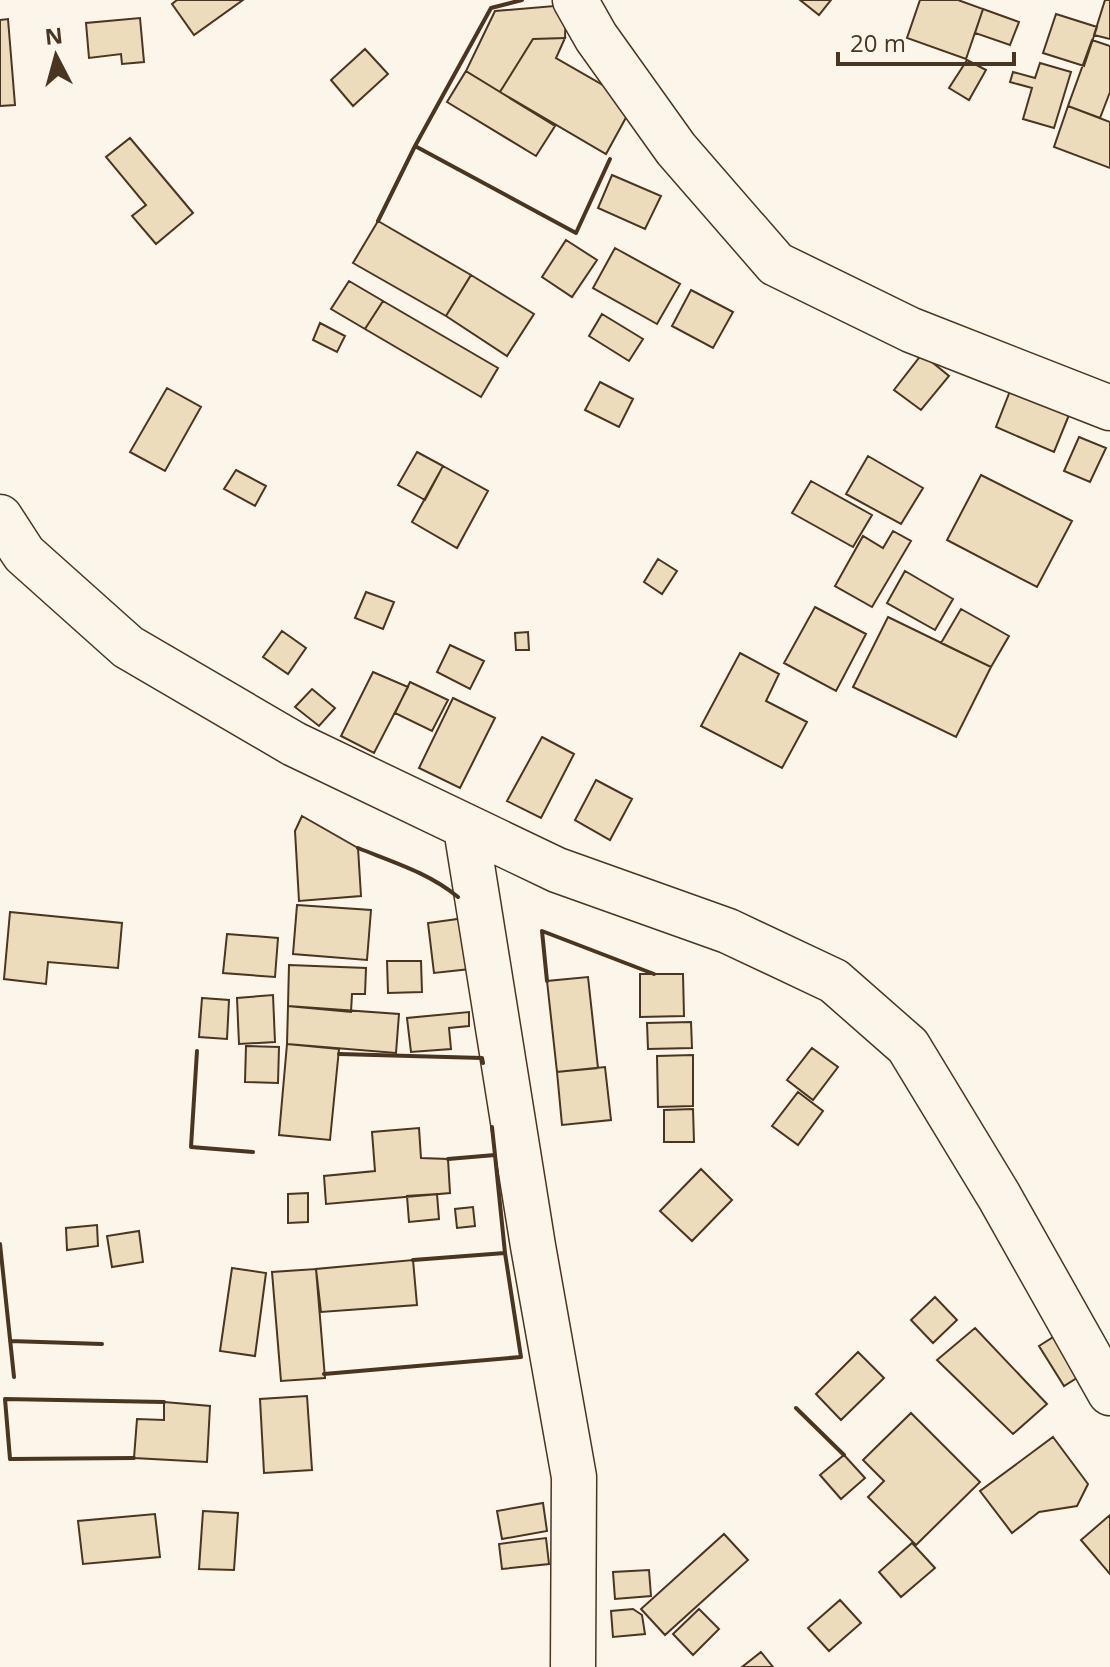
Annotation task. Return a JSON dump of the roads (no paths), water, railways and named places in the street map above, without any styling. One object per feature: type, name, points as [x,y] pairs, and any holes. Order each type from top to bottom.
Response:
[{"type":"street","points":[[575,0],[596,37],[676,149],[776,264],[911,330],[1110,408]]},
{"type":"street","points":[[0,517],[24,554],[128,647],[294,744],[557,870],[728,931],[834,981],[908,1046],[999,1196],[1110,1393]]},
{"type":"street","points":[[466,828],[533,1246],[574,1477],[573,1667]]}]
